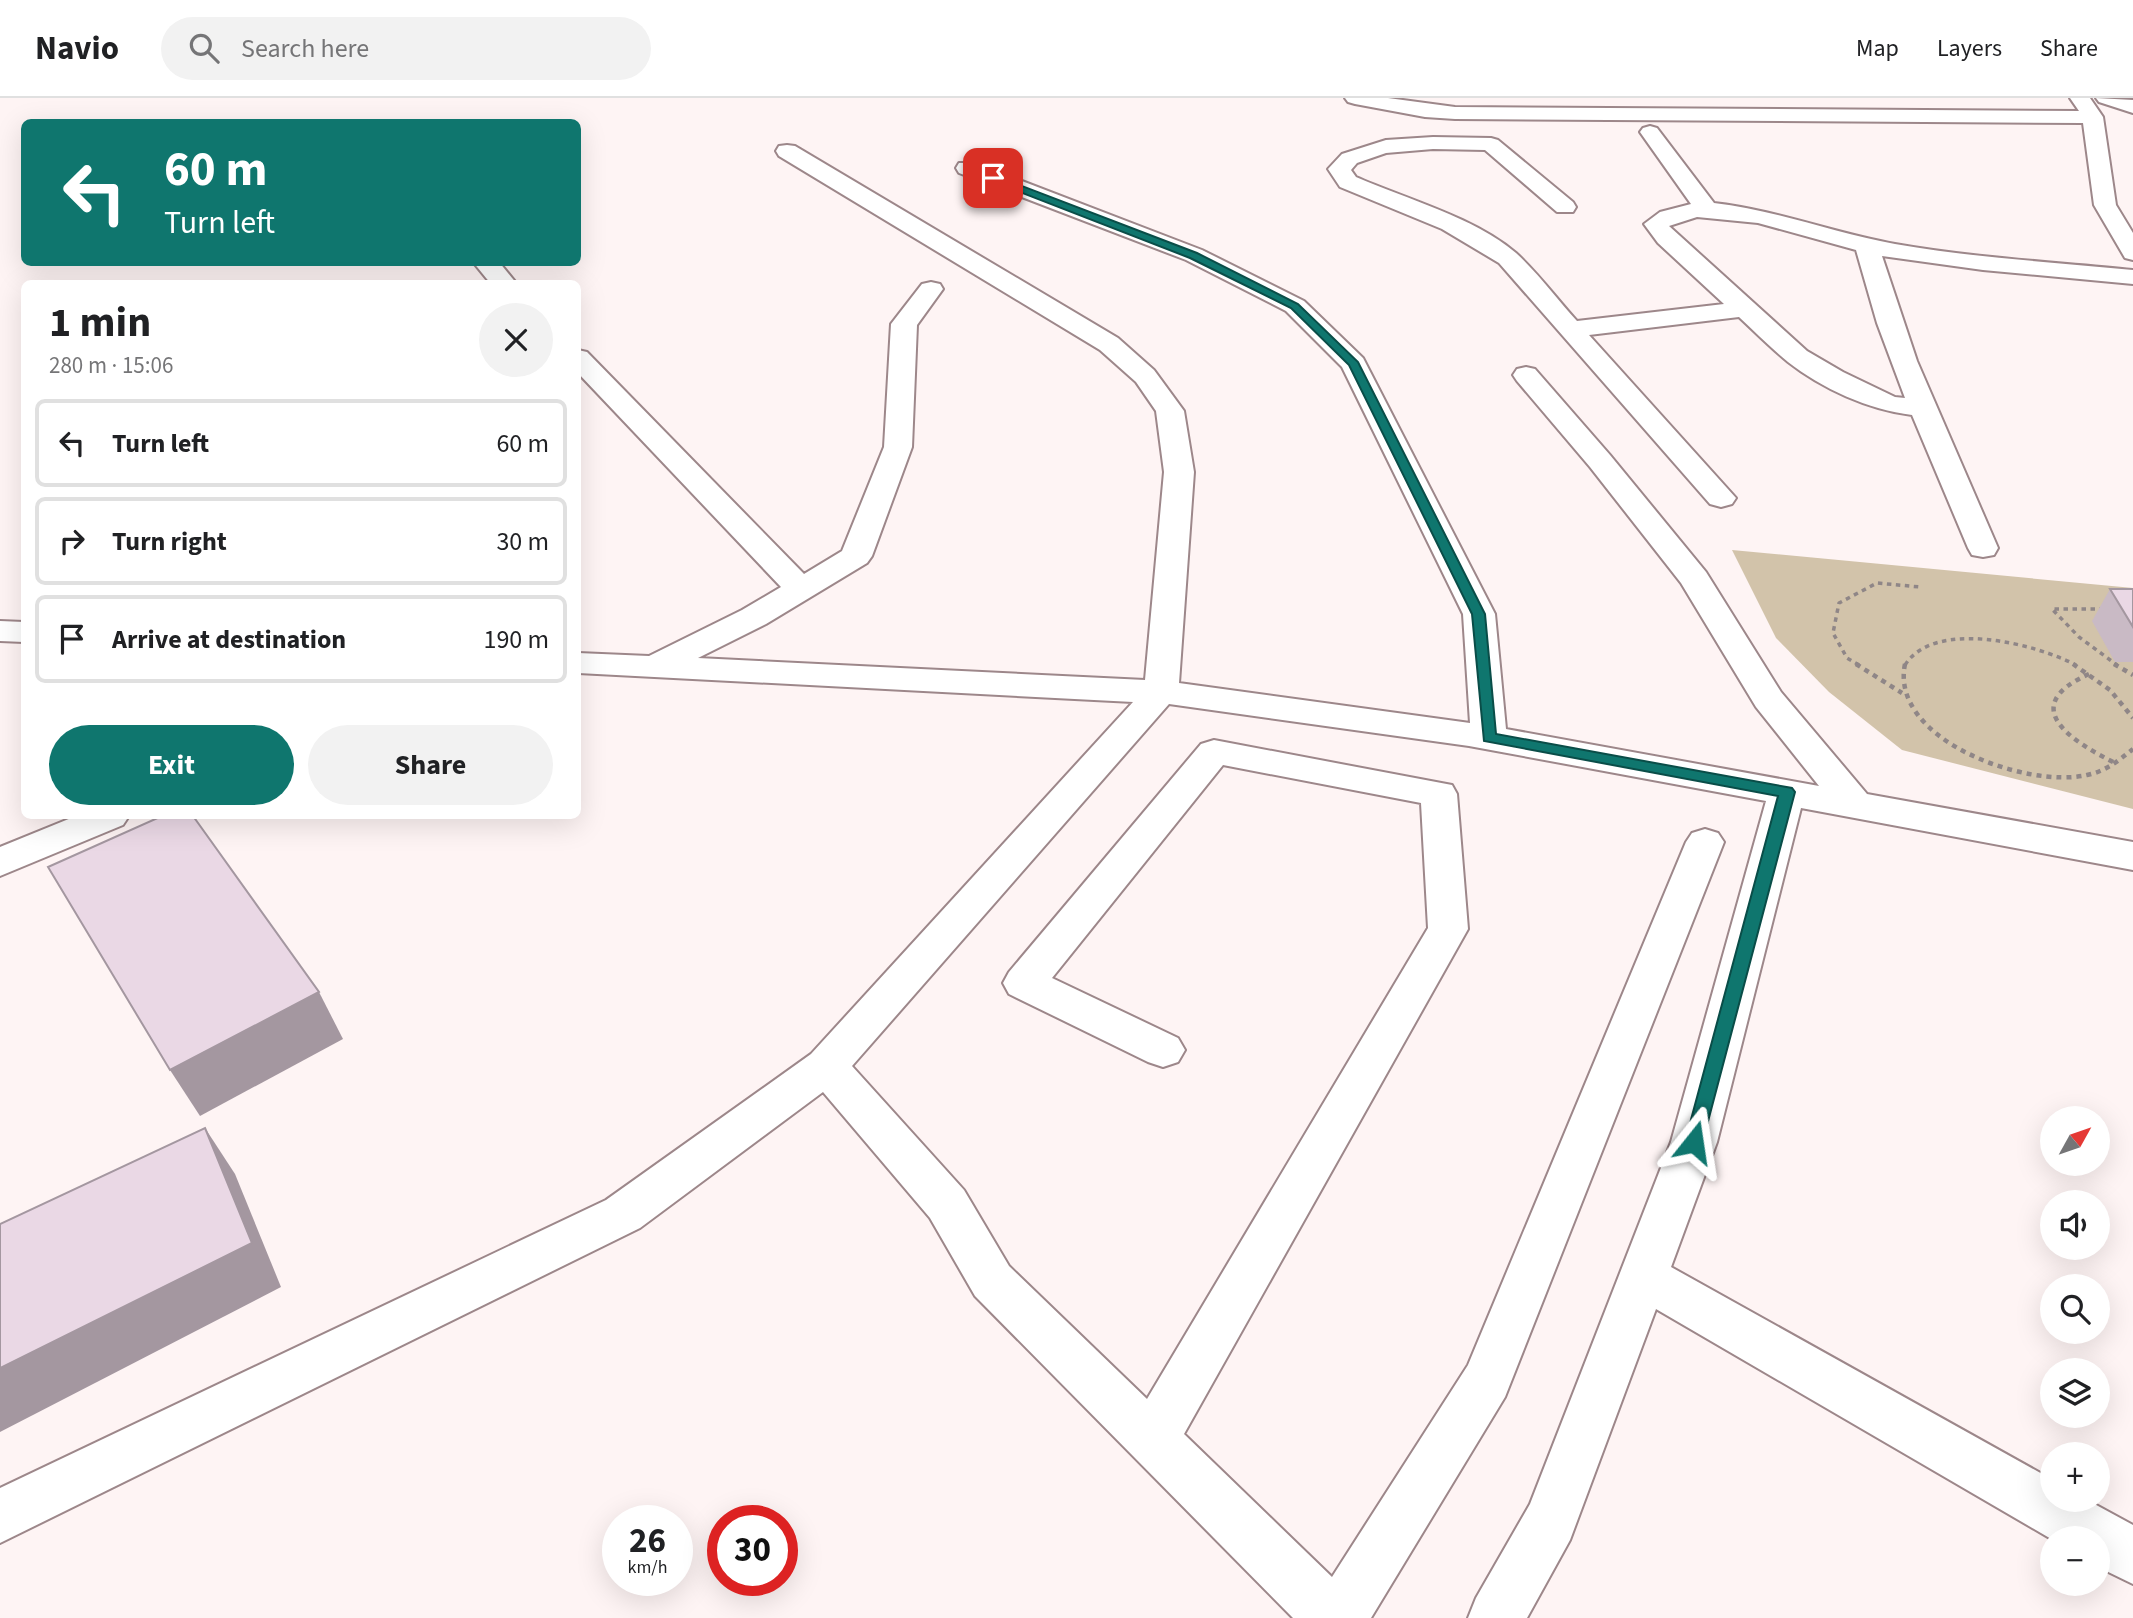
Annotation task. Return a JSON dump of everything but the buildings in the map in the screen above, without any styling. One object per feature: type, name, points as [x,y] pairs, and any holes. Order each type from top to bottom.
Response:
[{"type":"street","points":[[1355,98],[1425,111],[1455,113],[2093,117]]},
{"type":"street","points":[[1870,98],[1910,115]]},
{"type":"street","points":[[2080,98],[2093,117],[2105,205],[2133,253]]},
{"type":"street","points":[[2106,98],[2133,107]]},
{"type":"street","points":[[1650,132],[1707,210]]},
{"type":"street","points":[[1565,207],[1491,144],[1401,145],[1360,153],[1340,165],[1339,169],[1348,182],[1449,223],[1490,245],[1507,258],[1721,498]]},
{"type":"street","points":[[0,1516],[622,1214],[826,1066],[1161,692],[1179,472],[1170,411],[1145,376],[1109,344],[787,151]]},
{"type":"street","points":[[967,168],[1194,256],[1295,306],[1354,364],[1479,614],[1489,737]]},
{"type":"street","points":[[1920,408],[1888,404],[1833,378],[1798,357],[1666,238],[1656,224],[1666,217],[1707,210],[1747,213],[1867,245],[1930,257],[2133,277]]},
{"type":"street","points":[[1867,245],[1880,299],[1920,408],[1983,548]]},
{"type":"street","points":[[489,266],[502,280]]},
{"type":"street","points":[[654,667],[754,617],[856,556],[898,447],[904,324],[931,289]]},
{"type":"street","points":[[1572,329],[1746,309]]},
{"type":"street","points":[[581,361],[801,589]]},
{"type":"street","points":[[1526,375],[1600,461],[1695,579],[1768,699],[1855,805]]},
{"type":"street","points":[[0,631],[21,632]]},
{"type":"street","points":[[581,663],[1161,692],[1489,737],[2133,856]]},
{"type":"street","points":[[1152,1439],[1448,929],[1439,794],[1214,752],[1024,983],[1163,1050]]},
{"type":"street","points":[[1496,1618],[1551,1521],[1694,1142],[1787,792]]},
{"type":"street","points":[[0,862],[103,819]]},
{"type":"street","points":[[1339,1618],[1487,1380],[1705,842]]},
{"type":"street","points":[[826,1066],[947,1203],[992,1281],[1333,1618]]},
{"type":"street","points":[[1643,1276],[2133,1556]]},
{"type":"path","points":[[1920,587],[1877,583],[1839,603],[1833,633],[1847,658],[1903,693],[1917,716],[1944,739],[1979,759],[2020,772],[2060,777],[2096,774],[2118,764],[2133,749]]},
{"type":"path","points":[[2106,609],[2052,608],[2109,662],[2133,675]]},
{"type":"path","points":[[1903,693],[1902,672],[1912,656],[1933,644],[1961,638],[1996,639],[2032,647],[2090,673],[2123,700],[2133,718]]},
{"type":"path","points":[[2090,673],[2069,684],[2056,697],[2053,713],[2060,728],[2085,748],[2118,764]]},
{"type":"shaded area","points":[[1732,550],[2133,588],[2133,809],[1902,750],[1829,692],[1776,638]]},
{"type":"route","points":[[993,178],[1194,256],[1295,306],[1354,364],[1479,614],[1489,737],[1787,792],[1694,1142]]}]
